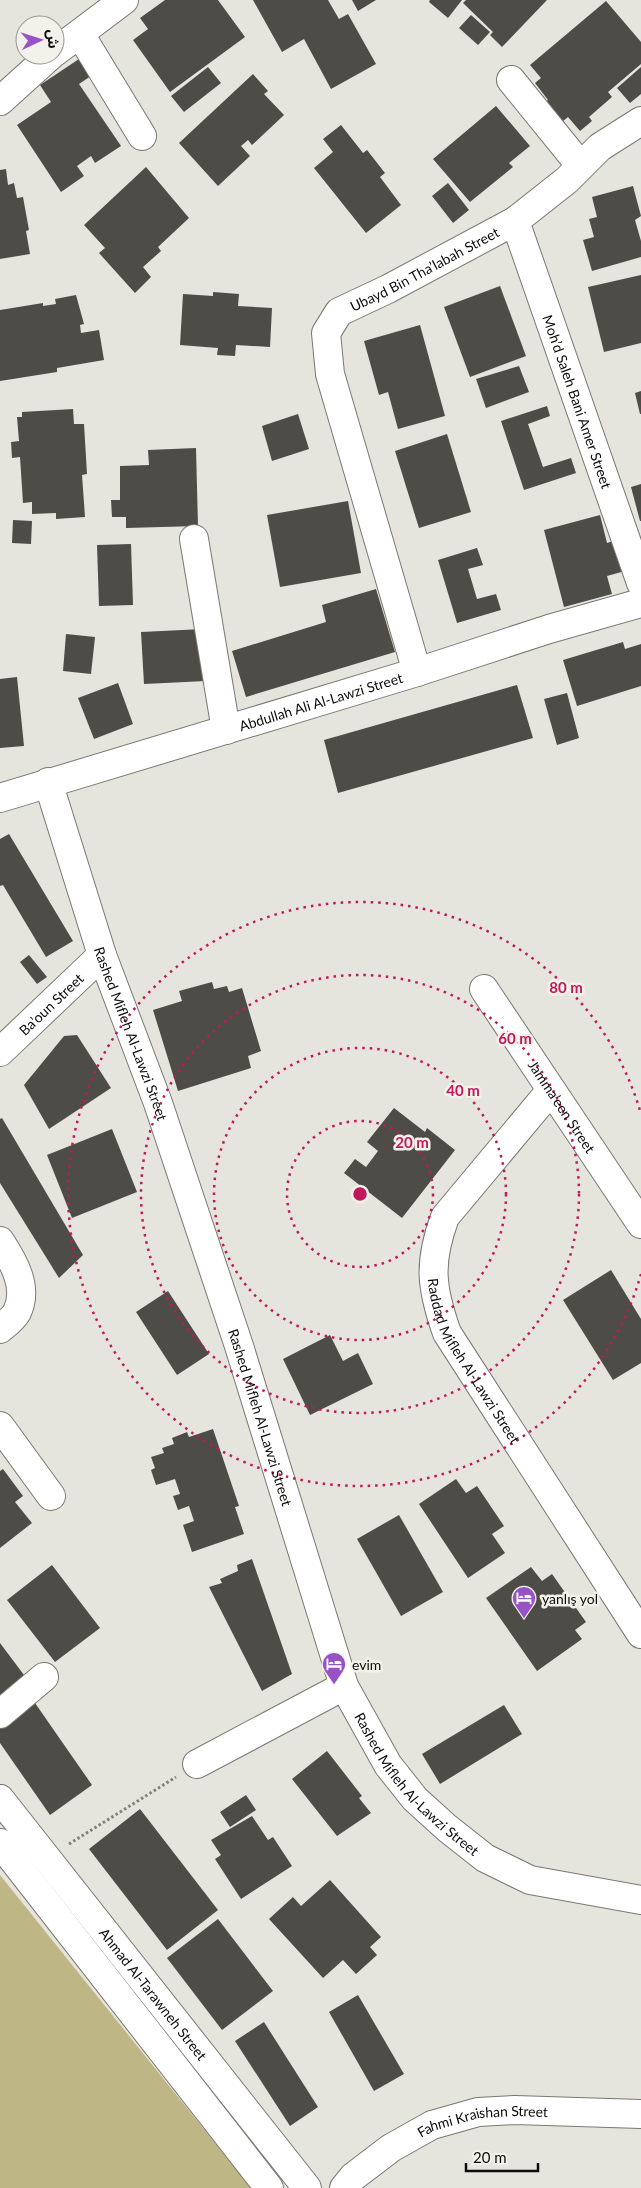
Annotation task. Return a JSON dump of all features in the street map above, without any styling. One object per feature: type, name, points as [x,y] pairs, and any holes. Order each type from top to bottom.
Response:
[{"type":"street","points":[[65,45],[124,0]]},
{"type":"street","points":[[80,34],[142,136]]},
{"type":"street","points":[[0,101],[40,65]]},
{"type":"street","points":[[511,80],[580,165]]},
{"type":"street","name":"Ubayd Bin Tha’labah Street","points":[[417,672],[330,374],[325,345],[326,333],[339,312],[388,289],[515,221],[566,180],[600,147],[641,120]]},
{"type":"street","name":"Moh’d Saleh Bani Amer Street","points":[[515,221],[641,583]]},
{"type":"street","points":[[194,539],[226,730]]},
{"type":"street","name":"Abdullah Ali Al-Lawzi Street","points":[[0,798],[417,672],[549,629],[641,604]]},
{"type":"street","name":"Rashed Mifleh Al-Lawzi Street","points":[[48,782],[102,955],[158,1103],[230,1319],[344,1686],[388,1766],[415,1799],[447,1828],[486,1858],[530,1880],[641,1900]]},
{"type":"street","name":"Ba’oun Street","points":[[0,1052],[102,955]]},
{"type":"street","name":"Jamma’een Street","points":[[484,989],[641,1224]]},
{"type":"street","name":"Raddad Mifleh Al-Lawzi Street","points":[[551,1090],[446,1217],[438,1236],[434,1257],[433,1279],[435,1300],[447,1333],[641,1634]]},
{"type":"street","points":[[0,1241],[16,1265],[20,1294],[17,1311],[0,1328]]},
{"type":"street","points":[[0,1426],[51,1496]]},
{"type":"street","points":[[0,1714],[44,1677]]},
{"type":"street","points":[[197,1764],[344,1686]]},
{"type":"street","name":"Ahmad Al-Tarawneh Street","points":[[0,1799],[307,2188]]},
{"type":"street","points":[[0,1843],[269,2188]]},
{"type":"street","name":"Fahmi Kraishan Street","points":[[344,2188],[353,2177],[391,2148],[432,2125],[478,2112],[515,2110],[641,2114]]},
{"type":"path","points":[[47,1857],[197,1764]]},
{"type":"shaded area","points":[[0,1875],[251,2188],[0,2188]]},
{"type":"building","points":[[165,0],[218,0],[245,37],[170,92],[133,40],[148,29],[140,18]]},
{"type":"building","points":[[253,0],[328,0],[339,19],[348,14],[376,64],[331,89],[304,39],[282,52]]},
{"type":"building","points":[[352,0],[376,0],[358,11]]},
{"type":"building","points":[[430,0],[462,0],[448,18],[429,2]]},
{"type":"building","points":[[466,0],[547,0],[502,47],[490,35],[493,32],[463,3]]},
{"type":"building","points":[[606,1],[641,42],[641,64],[608,92],[612,97],[589,117],[592,121],[580,131],[568,117],[562,122],[545,102],[548,100],[535,83],[541,78],[530,65]]},
{"type":"building","points":[[471,15],[490,32],[478,45],[459,28]]},
{"type":"building","points":[[79,59],[91,76],[79,84],[121,146],[95,163],[91,156],[77,166],[84,176],[61,192],[17,125],[51,102],[40,85]]},
{"type":"building","points":[[208,67],[221,83],[184,112],[171,96]]},
{"type":"building","points":[[641,67],[641,94],[630,103],[617,88]]},
{"type":"building","points":[[253,74],[268,91],[264,94],[284,115],[252,145],[248,140],[241,146],[250,156],[218,186],[179,143]]},
{"type":"building","points":[[496,106],[530,146],[509,163],[513,167],[470,202],[433,159]]},
{"type":"building","points":[[341,125],[363,153],[367,150],[385,173],[380,177],[401,205],[366,233],[314,168],[333,152],[323,139]]},
{"type":"building","points":[[146,167],[189,218],[158,247],[161,251],[143,267],[151,277],[135,293],[99,253],[105,248],[84,225]]},
{"type":"building","points":[[6,169],[8,185],[14,183],[17,198],[23,197],[29,230],[26,231],[30,254],[0,259],[0,170]]},
{"type":"building","points":[[448,183],[469,210],[453,223],[432,196]]},
{"type":"building","points":[[633,186],[641,216],[635,220],[641,241],[641,257],[592,271],[583,240],[594,237],[589,219],[597,217],[592,197]]},
{"type":"building","points":[[641,275],[641,343],[604,352],[588,287]]},
{"type":"building","points":[[500,286],[526,356],[470,377],[444,307]]},
{"type":"building","points":[[213,292],[239,294],[238,306],[272,308],[270,347],[236,345],[235,356],[217,355],[218,348],[180,345],[183,294],[213,296]]},
{"type":"building","points":[[76,295],[84,324],[80,325],[81,333],[99,330],[104,360],[57,368],[57,372],[0,381],[0,310],[43,303],[43,306],[56,304],[55,299]]},
{"type":"building","points":[[420,325],[445,416],[398,429],[388,392],[379,395],[364,341]]},
{"type":"building","points":[[519,366],[529,392],[486,408],[476,379]]},
{"type":"building","points":[[641,391],[641,414],[640,414],[635,393]]},
{"type":"building","points":[[547,406],[550,416],[528,424],[543,467],[571,458],[576,473],[524,490],[501,421]]},
{"type":"building","points":[[73,409],[74,424],[84,424],[87,474],[82,475],[85,517],[56,519],[56,513],[32,514],[32,502],[23,503],[20,457],[12,458],[11,442],[19,441],[17,417],[22,417],[22,412]]},
{"type":"building","points":[[298,414],[309,449],[272,461],[262,426]]},
{"type":"building","points":[[447,434],[471,512],[419,528],[395,451]]},
{"type":"building","points":[[196,448],[198,526],[126,528],[126,517],[112,517],[111,500],[120,500],[120,466],[149,465],[148,450]]},
{"type":"building","points":[[641,484],[641,521],[640,521],[631,487]]},
{"type":"building","points":[[348,501],[361,573],[280,587],[267,515]]},
{"type":"building","points":[[600,515],[607,543],[616,540],[625,571],[607,576],[612,594],[564,607],[544,530]]},
{"type":"building","points":[[13,520],[32,521],[31,544],[12,543]]},
{"type":"building","points":[[131,544],[133,605],[99,606],[97,545]]},
{"type":"building","points":[[477,548],[483,565],[468,569],[477,599],[496,594],[501,610],[457,623],[438,560]]},
{"type":"building","points":[[376,589],[395,652],[246,697],[232,651],[326,622],[322,605]]},
{"type":"building","points":[[203,629],[206,681],[144,684],[141,632]]},
{"type":"building","points":[[66,634],[95,637],[91,674],[63,671]]},
{"type":"building","points":[[623,642],[625,649],[641,644],[641,686],[577,706],[563,660]]},
{"type":"building","points":[[17,677],[24,746],[0,748],[0,679]]},
{"type":"building","points":[[118,683],[133,724],[94,739],[78,698]]},
{"type":"building","points":[[517,685],[533,738],[338,793],[324,740]]},
{"type":"building","points":[[567,693],[579,738],[557,745],[544,699]]},
{"type":"building","points":[[9,834],[73,941],[46,957],[3,885],[0,886],[0,839]]},
{"type":"building","points":[[29,955],[47,977],[37,984],[20,962]]},
{"type":"building","points":[[212,982],[214,989],[227,986],[229,992],[242,988],[261,1051],[248,1056],[251,1068],[178,1091],[153,1010],[182,1001],[179,991]]},
{"type":"building","points":[[77,1035],[111,1088],[49,1129],[24,1085],[64,1036]]},
{"type":"building","points":[[394,1108],[425,1132],[427,1128],[455,1150],[402,1218],[344,1173],[355,1159],[366,1167],[378,1151],[367,1142]]},
{"type":"building","points":[[2,1118],[83,1255],[59,1278],[0,1183],[0,1119]]},
{"type":"building","points":[[112,1129],[137,1192],[72,1218],[47,1155]]},
{"type":"building","points":[[611,1270],[641,1319],[641,1363],[613,1380],[563,1300]]},
{"type":"building","points":[[168,1291],[209,1354],[177,1375],[136,1312]]},
{"type":"building","points":[[330,1335],[343,1361],[358,1353],[373,1384],[310,1415],[283,1359]]},
{"type":"building","points":[[213,1429],[239,1506],[235,1507],[244,1534],[192,1552],[183,1525],[194,1521],[189,1506],[178,1510],[173,1496],[180,1494],[175,1479],[156,1485],[151,1470],[155,1468],[151,1457],[164,1453],[162,1448],[174,1444],[172,1438],[187,1432],[189,1437]]},
{"type":"building","points":[[3,1469],[23,1496],[15,1502],[32,1523],[0,1548],[0,1471]]},
{"type":"building","points":[[456,1479],[466,1493],[477,1486],[504,1526],[492,1534],[505,1553],[468,1578],[419,1504]]},
{"type":"building","points":[[399,1515],[443,1592],[401,1616],[357,1539]]},
{"type":"building","points":[[252,1559],[292,1674],[262,1691],[209,1587],[222,1583],[220,1579],[238,1571],[237,1565]]},
{"type":"building","points":[[52,1565],[100,1628],[55,1662],[7,1600]]},
{"type":"building","points":[[531,1567],[542,1581],[552,1574],[586,1622],[575,1630],[582,1639],[537,1671],[486,1598]]},
{"type":"building","points":[[0,1643],[24,1675],[0,1695]]},
{"type":"building","points":[[35,1703],[92,1785],[50,1815],[0,1743],[0,1728]]},
{"type":"building","points":[[504,1705],[522,1734],[440,1784],[422,1754]]},
{"type":"building","points":[[327,1751],[362,1796],[359,1798],[371,1813],[337,1836],[292,1779]]},
{"type":"building","points":[[246,1795],[256,1810],[230,1827],[220,1812]]},
{"type":"building","points":[[140,1809],[218,1910],[167,1950],[89,1849]]},
{"type":"building","points":[[252,1816],[268,1840],[273,1837],[292,1866],[241,1899],[215,1859],[221,1855],[211,1840]]},
{"type":"building","points":[[330,1880],[381,1937],[370,1947],[377,1955],[356,1974],[343,1960],[323,1978],[269,1919],[293,1897],[301,1906]]},
{"type":"building","points":[[218,1919],[273,1991],[222,2030],[167,1958]]},
{"type":"building","points":[[358,1995],[404,2074],[374,2091],[329,2012]]},
{"type":"building","points":[[264,2022],[318,2107],[290,2126],[235,2041]]},
{"type":"place","name":"yanlış yol","points":[[524,1619]]},
{"type":"place","name":"evim","points":[[334,1685]]}]
